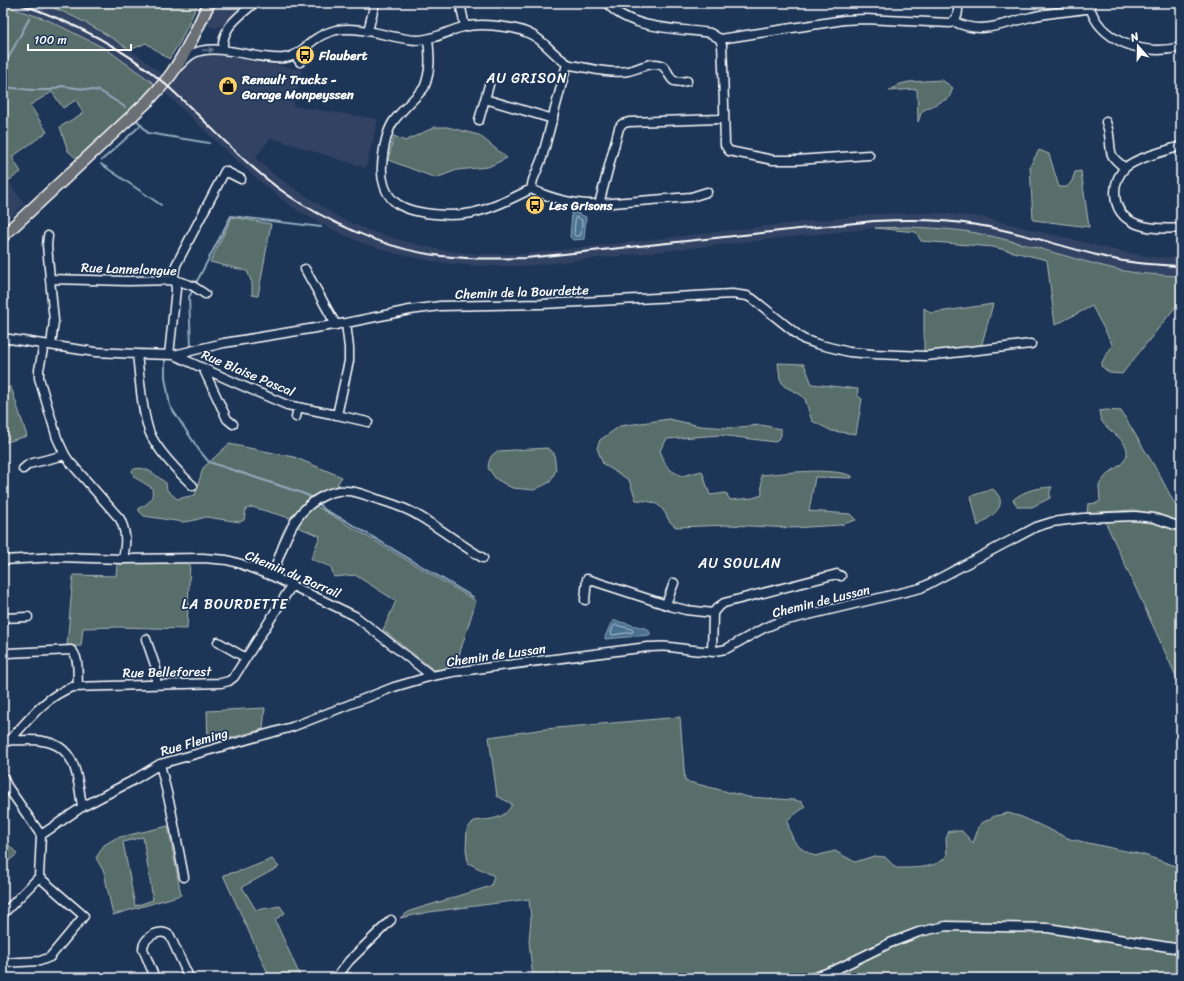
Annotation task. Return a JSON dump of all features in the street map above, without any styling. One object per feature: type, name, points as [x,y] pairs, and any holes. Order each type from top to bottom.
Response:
[{"type":"main road","points":[[3,236],[148,101],[164,83],[189,44],[208,3]]},
{"type":"street","points":[[223,50],[222,41],[226,30],[254,3]]},
{"type":"street","points":[[368,32],[375,3]]},
{"type":"street","points":[[460,3],[464,27]]},
{"type":"street","points":[[607,3],[621,15],[639,22],[710,33],[720,39],[844,20],[865,19],[946,24],[953,21],[957,17],[958,3]]},
{"type":"street","points":[[953,21],[960,25],[971,27],[993,28],[1032,16],[1089,5],[1096,21],[1107,33],[1121,42],[1137,48],[1148,50],[1168,50],[1181,47]]},
{"type":"street","points":[[172,72],[187,58],[198,51],[205,50],[223,50],[274,58],[298,58],[315,39],[329,32],[345,29],[406,39],[428,39],[447,34],[464,27],[491,25],[524,31],[534,36],[567,64],[624,71],[657,64],[664,68],[674,81],[687,81]]},
{"type":"street","points":[[428,39],[430,64],[424,88],[393,122],[385,143],[381,173],[383,183],[390,196],[395,202],[415,210],[442,216],[471,213],[502,204],[531,189]]},
{"type":"street","points":[[720,39],[722,46],[723,67],[725,145],[729,151],[773,160],[797,160],[870,155]]},
{"type":"street","points":[[531,189],[542,158],[567,64]]},
{"type":"street","points":[[479,120],[489,85]]},
{"type":"street","points":[[485,99],[553,119]]},
{"type":"street","points":[[599,204],[619,128],[622,124],[629,122],[720,119]]},
{"type":"street","points":[[1106,122],[1111,154],[1117,162],[1125,168]]},
{"type":"street","points":[[1181,146],[1138,160],[1125,168],[1119,177],[1115,189],[1116,201],[1120,212],[1130,221],[1140,226],[1181,228]]},
{"type":"street","points":[[171,355],[176,289],[176,266],[179,258],[225,172],[241,179]]},
{"type":"street","points":[[531,189],[539,194],[588,204],[691,197],[707,192]]},
{"type":"street","points":[[48,236],[47,245],[54,321],[39,370],[39,378],[57,438],[64,455],[120,519],[124,526],[126,538],[123,559]]},
{"type":"street","points":[[305,269],[336,325]]},
{"type":"street","name":"Rue Lannelongue","points":[[50,278],[128,281],[175,280],[193,286],[205,294]]},
{"type":"street","name":"Chemin de la Bourdette","points":[[3,338],[95,352],[171,355],[224,343],[440,306],[542,304],[732,294],[747,296],[753,299],[803,339],[848,352],[926,356],[1030,344]]},
{"type":"street","points":[[337,415],[349,360],[350,348],[346,323]]},
{"type":"street","points":[[137,354],[144,412],[149,432],[178,471],[194,486]]},
{"type":"street","name":"Rue Blaise Pascal","points":[[171,355],[280,402],[368,422]]},
{"type":"street","points":[[203,368],[227,419],[233,424]]},
{"type":"street","points":[[296,417],[298,407]]},
{"type":"street","points":[[23,468],[29,464],[64,455]]},
{"type":"street","points":[[272,576],[288,534],[302,512],[324,496],[340,491],[359,493],[412,512],[462,546],[483,558]]},
{"type":"street","name":"Chemin de Lussan","points":[[432,676],[458,671],[648,647],[669,647],[712,652],[726,649],[764,628],[779,622],[921,588],[1036,527],[1052,522],[1083,518],[1135,516],[1154,518],[1181,528]]},
{"type":"street","name":"Chemin du Barrail","points":[[3,560],[64,557],[123,559],[216,559],[241,564],[292,585],[355,616],[432,676]]},
{"type":"street","points":[[712,652],[713,613],[716,608],[724,603],[837,574],[841,576]]},
{"type":"street","points":[[585,600],[587,579],[686,610],[713,613]]},
{"type":"street","points":[[666,604],[674,583]]},
{"type":"street","name":"Rue Belleforest","points":[[5,741],[45,702],[64,690],[78,686],[221,683],[229,681],[234,677],[292,585]]},
{"type":"street","points":[[3,618],[28,617]]},
{"type":"street","points":[[146,639],[156,668],[156,684]]},
{"type":"street","points":[[218,642],[246,658]]},
{"type":"street","points":[[3,654],[71,650],[75,654],[77,660],[78,686]]},
{"type":"street","name":"Rue Fleming","points":[[41,835],[82,807],[132,781],[160,764],[292,726],[394,687],[432,676]]},
{"type":"street","points":[[5,741],[44,741],[55,744],[63,749],[75,766],[82,807]]},
{"type":"street","points":[[160,764],[171,809],[184,877]]},
{"type":"street","points":[[3,777],[7,786],[41,835],[39,877],[3,914]]},
{"type":"street","points":[[3,963],[40,960],[50,957],[84,916],[39,877]]},
{"type":"street","points":[[337,977],[349,961],[391,920]]},
{"type":"street","points":[[813,978],[837,969],[890,942],[919,932],[946,926],[1048,928],[1181,949]]},
{"type":"street","points":[[155,978],[143,949],[143,945],[147,938],[161,932],[170,936],[188,975],[182,978]]},
{"type":"street","points":[[337,977],[350,978]]},
{"type":"shaded area","points":[[3,3],[40,3],[83,22],[114,38],[163,75],[172,85],[194,57],[205,53],[302,70],[293,106],[378,119],[366,168],[271,138],[255,158],[276,176],[338,217],[370,231],[441,250],[477,254],[525,254],[873,214],[943,213],[981,217],[1119,251],[1153,257],[1181,258],[1181,276],[1149,274],[1116,269],[976,233],[942,228],[910,227],[875,228],[526,266],[476,266],[436,262],[398,254],[362,243],[327,227],[294,208],[265,186],[239,163],[162,90],[106,49],[48,20],[3,5]]},
{"type":"shaded area","points":[[214,3],[248,3],[227,23],[216,28],[204,24]]},
{"type":"shaded area","points":[[3,173],[24,204],[3,224]]},
{"type":"green space","points":[[40,3],[198,3],[180,42],[169,59],[146,43],[130,50],[87,24],[64,12]]},
{"type":"green space","points":[[3,5],[48,20],[106,49],[156,85],[77,159],[68,151],[60,127],[83,113],[76,100],[63,108],[52,92],[30,105],[47,132],[12,157],[21,172],[8,181],[3,173]]},
{"type":"green space","points":[[942,80],[953,88],[949,98],[922,111],[918,122],[917,89],[889,91],[900,84],[909,82]]},
{"type":"green space","points":[[435,127],[447,127],[479,135],[507,158],[488,167],[457,170],[436,178],[388,160],[394,136],[405,141]]},
{"type":"green space","points":[[1039,150],[1049,154],[1059,187],[1067,187],[1072,181],[1075,172],[1081,171],[1089,227],[1033,220],[1030,166]]},
{"type":"green space","points":[[232,217],[271,224],[258,296],[252,295],[252,283],[247,271],[210,262]]},
{"type":"green space","points":[[910,227],[976,233],[1123,271],[1181,276],[1181,300],[1122,374],[1110,373],[1101,366],[1112,344],[1092,306],[1055,325],[1047,260],[993,247],[921,241],[916,232],[875,228]]},
{"type":"green space","points":[[993,304],[981,347],[924,352],[924,308],[931,313]]},
{"type":"green space","points":[[778,363],[804,364],[812,384],[858,389],[857,395],[862,399],[856,434],[832,431],[812,421],[805,399],[801,395],[784,386],[780,379]]},
{"type":"green space","points":[[11,387],[27,436],[3,443],[3,389]]},
{"type":"green space","points":[[1099,411],[1121,411],[1158,472],[1181,516],[1181,523],[1154,514],[1133,510],[1087,513],[1088,504],[1097,503],[1100,501],[1099,485],[1108,474],[1124,461],[1127,455],[1127,449],[1121,439],[1106,427],[1101,420]]},
{"type":"green space","points":[[669,419],[700,426],[729,428],[761,425],[781,429],[781,436],[775,442],[720,435],[667,439],[660,450],[667,466],[682,476],[702,471],[710,495],[726,493],[730,500],[753,498],[762,495],[761,475],[808,471],[843,473],[852,476],[852,478],[815,477],[809,511],[850,514],[856,520],[840,525],[792,528],[729,525],[676,527],[669,521],[661,507],[651,502],[636,500],[629,480],[603,464],[597,448],[600,440],[620,426]]},
{"type":"green space","points":[[229,444],[294,457],[342,477],[337,484],[340,485],[313,498],[290,518],[252,507],[246,509],[244,520],[240,522],[206,517],[183,522],[144,516],[139,511],[139,508],[146,505],[150,501],[152,488],[134,477],[132,470],[141,468],[150,471],[166,483],[167,490],[177,499],[195,495],[203,468]]},
{"type":"green space","points":[[547,448],[554,453],[556,470],[550,482],[534,490],[512,488],[496,479],[488,468],[490,458],[498,451]]},
{"type":"green space","points":[[1052,487],[1050,491],[1050,498],[1032,507],[1018,507],[1013,500],[1031,490]]},
{"type":"green space","points":[[993,489],[1000,500],[998,510],[978,526],[971,496]]},
{"type":"green space","points":[[316,506],[476,601],[455,668],[434,670],[383,630],[396,601],[355,575],[334,577],[331,567],[311,559],[320,536],[295,526]]},
{"type":"green space","points":[[1105,521],[1151,521],[1181,532],[1181,687]]},
{"type":"green space","points":[[190,562],[187,629],[118,627],[83,628],[81,646],[67,646],[73,575],[116,576],[117,564]]},
{"type":"green space","points":[[265,708],[263,729],[208,744],[207,711]]},
{"type":"green space","points":[[680,717],[685,781],[748,797],[794,800],[802,802],[805,807],[787,820],[795,842],[803,850],[815,856],[835,851],[855,862],[874,856],[885,857],[896,868],[930,866],[947,856],[946,839],[949,831],[962,831],[973,843],[980,824],[995,816],[1008,813],[1022,817],[1070,839],[1144,855],[1181,868],[1181,978],[535,978],[532,970],[529,941],[531,919],[529,899],[429,912],[400,918],[410,911],[491,886],[494,876],[468,863],[466,849],[467,829],[474,821],[501,816],[512,804],[497,796],[489,737],[545,729]]},
{"type":"green space","points":[[168,826],[181,895],[113,915],[104,872],[96,858],[104,845],[116,838]],"holes":[[[143,837],[153,900],[135,906],[123,842]]]},
{"type":"green space","points":[[3,838],[17,854],[3,866]]},
{"type":"green space","points":[[272,859],[279,867],[242,887],[256,910],[280,906],[285,913],[275,920],[301,978],[270,978],[223,875],[244,870]]},
{"type":"water","points":[[574,212],[586,217],[584,239],[573,240],[570,237],[572,213]]},
{"type":"water","points":[[613,621],[648,629],[650,635],[605,639]]},
{"type":"waterway","points":[[43,8],[49,3]]},
{"type":"waterway","points":[[3,68],[30,17]]},
{"type":"waterway","points":[[3,87],[51,90],[61,86],[100,91],[125,107]]},
{"type":"waterway","points":[[136,119],[148,133],[209,143]]},
{"type":"waterway","points":[[102,160],[141,125]]},
{"type":"waterway","points":[[101,164],[161,205]]},
{"type":"waterway","points":[[195,285],[231,216],[321,227]]},
{"type":"waterway","points":[[191,346],[189,297],[194,288]]},
{"type":"waterway","points":[[165,358],[165,377],[170,406],[199,450],[209,462],[311,497]]},
{"type":"waterway","points":[[318,503],[325,510],[473,597]]},
{"type":"railway","points":[[17,3],[76,26],[130,57],[181,98],[247,162],[281,191],[316,212],[351,230],[404,249],[441,256],[462,258],[526,258],[874,221],[926,220],[964,223],[995,228],[1118,260],[1181,266]]},
{"type":"place","name":"Flaubert","points":[[305,55]]},
{"type":"place","name":"Renault Trucks - Garage Monpeyssen","points":[[228,86]]},
{"type":"place","name":"Les Grisons","points":[[535,205]]},
{"type":"district","name":"AU GRISON","points":[[527,78]]},
{"type":"district","name":"AU SOULAN","points":[[740,563]]},
{"type":"district","name":"LA BOURDETTE","points":[[235,604]]}]
